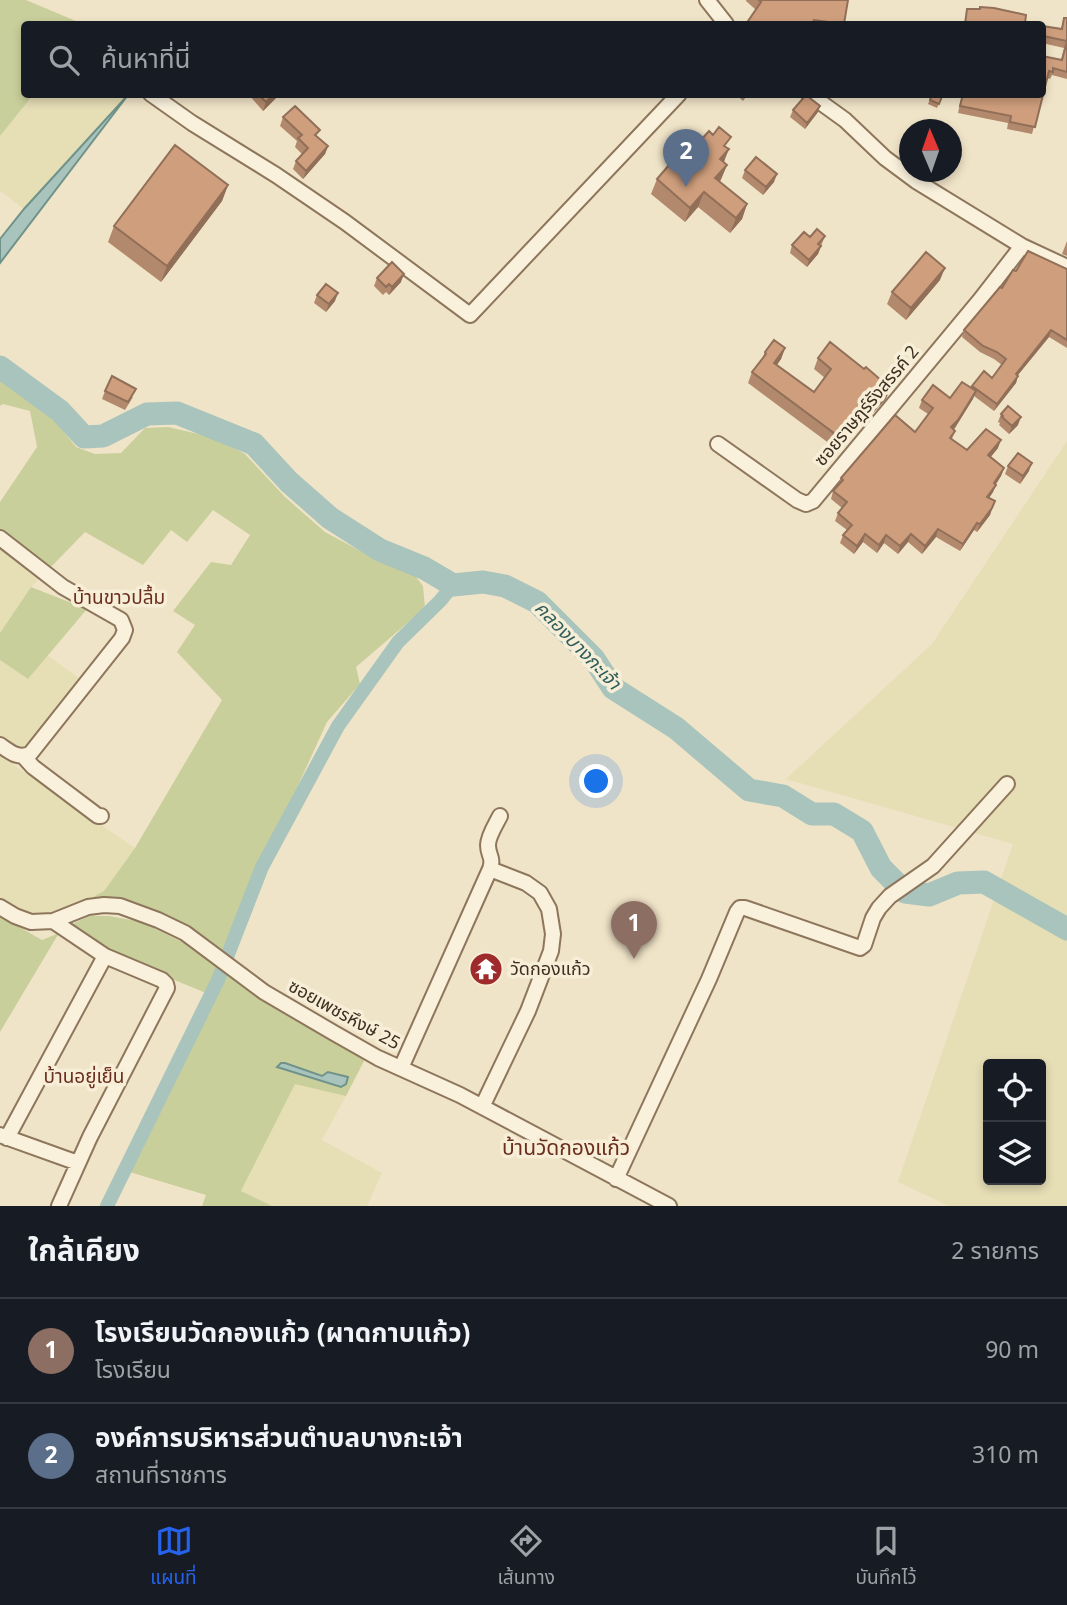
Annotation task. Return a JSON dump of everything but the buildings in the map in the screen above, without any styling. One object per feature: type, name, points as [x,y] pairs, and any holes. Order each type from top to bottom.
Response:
[{"type":"street","points":[[707,0],[724,21]]},
{"type":"street","points":[[157,98],[345,222],[470,315],[675,98]]},
{"type":"street","points":[[815,98],[845,120],[885,158],[916,181],[1022,246],[1067,267]]},
{"type":"street","name":"ซอยราษฎร์รังสรรค์ 2","points":[[718,444],[797,500],[806,504],[813,501],[1022,246]]},
{"type":"street","points":[[0,538],[63,587],[121,620],[125,630],[122,638],[30,754],[23,757]]},
{"type":"street","points":[[0,745],[23,757],[101,816]]},
{"type":"street","points":[[616,1179],[740,908],[860,948],[879,908],[933,866],[1007,784]]},
{"type":"street","points":[[401,1068],[490,869],[493,861],[488,846],[500,816]]},
{"type":"street","points":[[482,1107],[533,999],[551,951],[553,934],[549,909],[540,893],[526,883],[490,869]]},
{"type":"street","name":"ซอยเพชรหึงษ์ 25","points":[[53,922],[88,906],[104,905],[120,906],[158,920],[185,933],[229,967],[296,1012],[378,1058],[460,1095],[669,1206]]},
{"type":"street","points":[[0,907],[31,922],[53,922],[105,956],[162,980],[167,988],[59,1206]]},
{"type":"street","points":[[78,1163],[4,1137],[105,956]]},
{"type":"shaded area","points":[[31,98],[125,98],[24,209],[0,191],[0,136]]},
{"type":"shaded area","points":[[1067,441],[1067,1206],[949,1206],[898,1182],[1013,844],[786,779],[932,644]]},
{"type":"shaded area","points":[[0,548],[41,577],[31,587],[0,633]]},
{"type":"shaded area","points":[[47,655],[82,680],[23,753],[0,738],[0,660],[28,679]]},
{"type":"shaded area","points":[[0,750],[18,760],[14,765],[135,848],[104,891],[50,918],[29,916],[0,901]]},
{"type":"shaded area","points":[[295,1083],[346,1096],[322,1140],[382,1173],[367,1206],[272,1206],[241,1191]]},
{"type":"green space","points":[[0,0],[26,0],[76,21],[21,21],[21,98],[31,98],[0,136]]},
{"type":"green space","points":[[0,380],[29,399],[56,422],[76,447],[95,454],[121,453],[145,428],[168,427],[216,438],[245,454],[285,497],[325,532],[366,554],[414,574],[423,586],[425,608],[356,667],[360,684],[327,722],[290,803],[253,873],[223,953],[200,936],[127,902],[93,897],[104,891],[135,848],[222,700],[177,652],[195,625],[173,611],[211,562],[231,565],[250,535],[213,510],[187,542],[171,530],[143,565],[85,532],[48,570],[0,531],[0,502],[37,447],[30,411],[3,404],[0,406]]},
{"type":"green space","points":[[31,587],[87,609],[28,679],[0,660],[0,633]]},
{"type":"green space","points":[[0,916],[42,940],[59,933],[0,1032]]},
{"type":"green space","points":[[89,916],[109,916],[142,922],[214,958],[217,969],[211,995],[118,957],[68,926]]},
{"type":"green space","points":[[226,975],[365,1059],[346,1096],[295,1084],[241,1191],[272,1206],[202,1206],[206,1195],[126,1171]],"holes":[[[285,1063],[322,1076],[328,1072],[348,1078],[341,1087],[278,1067]]]},
{"type":"water","points":[[126,98],[0,263],[0,239]]},
{"type":"water","points":[[281,1063],[322,1076],[328,1072],[348,1077],[346,1084],[341,1087],[277,1067]]},
{"type":"waterway","name":"คลองบางกะเจ้า","points":[[0,367],[60,411],[84,437],[103,436],[147,414],[177,413],[254,444],[289,482],[330,518],[380,550],[424,568],[453,585],[483,582],[505,586],[537,602],[594,659],[613,688],[676,728],[749,790],[783,796],[812,814],[834,814],[862,831],[881,868],[905,892],[929,895],[958,883],[984,882],[1067,929]]},
{"type":"waterway","points":[[107,1206],[218,980],[262,867],[338,726],[398,642],[453,585]]},
{"type":"place","name":"องค์การบริหารส่วนตำบลบางกะเจ้า","points":[[686,187]]},
{"type":"place","name":"โรงเรียนวัดกองแก้ว (ผาดกาบแก้ว)","points":[[634,959]]},
{"type":"place","name":"วัดกองแก้ว","points":[[486,969]]},
{"type":"district","name":"บ้านขาวปลื้ม","points":[[119,598]]},
{"type":"district","name":"บ้านอยู่เย็น","points":[[84,1077]]},
{"type":"district","name":"บ้านวัดกองแก้ว","points":[[566,1148]]}]
